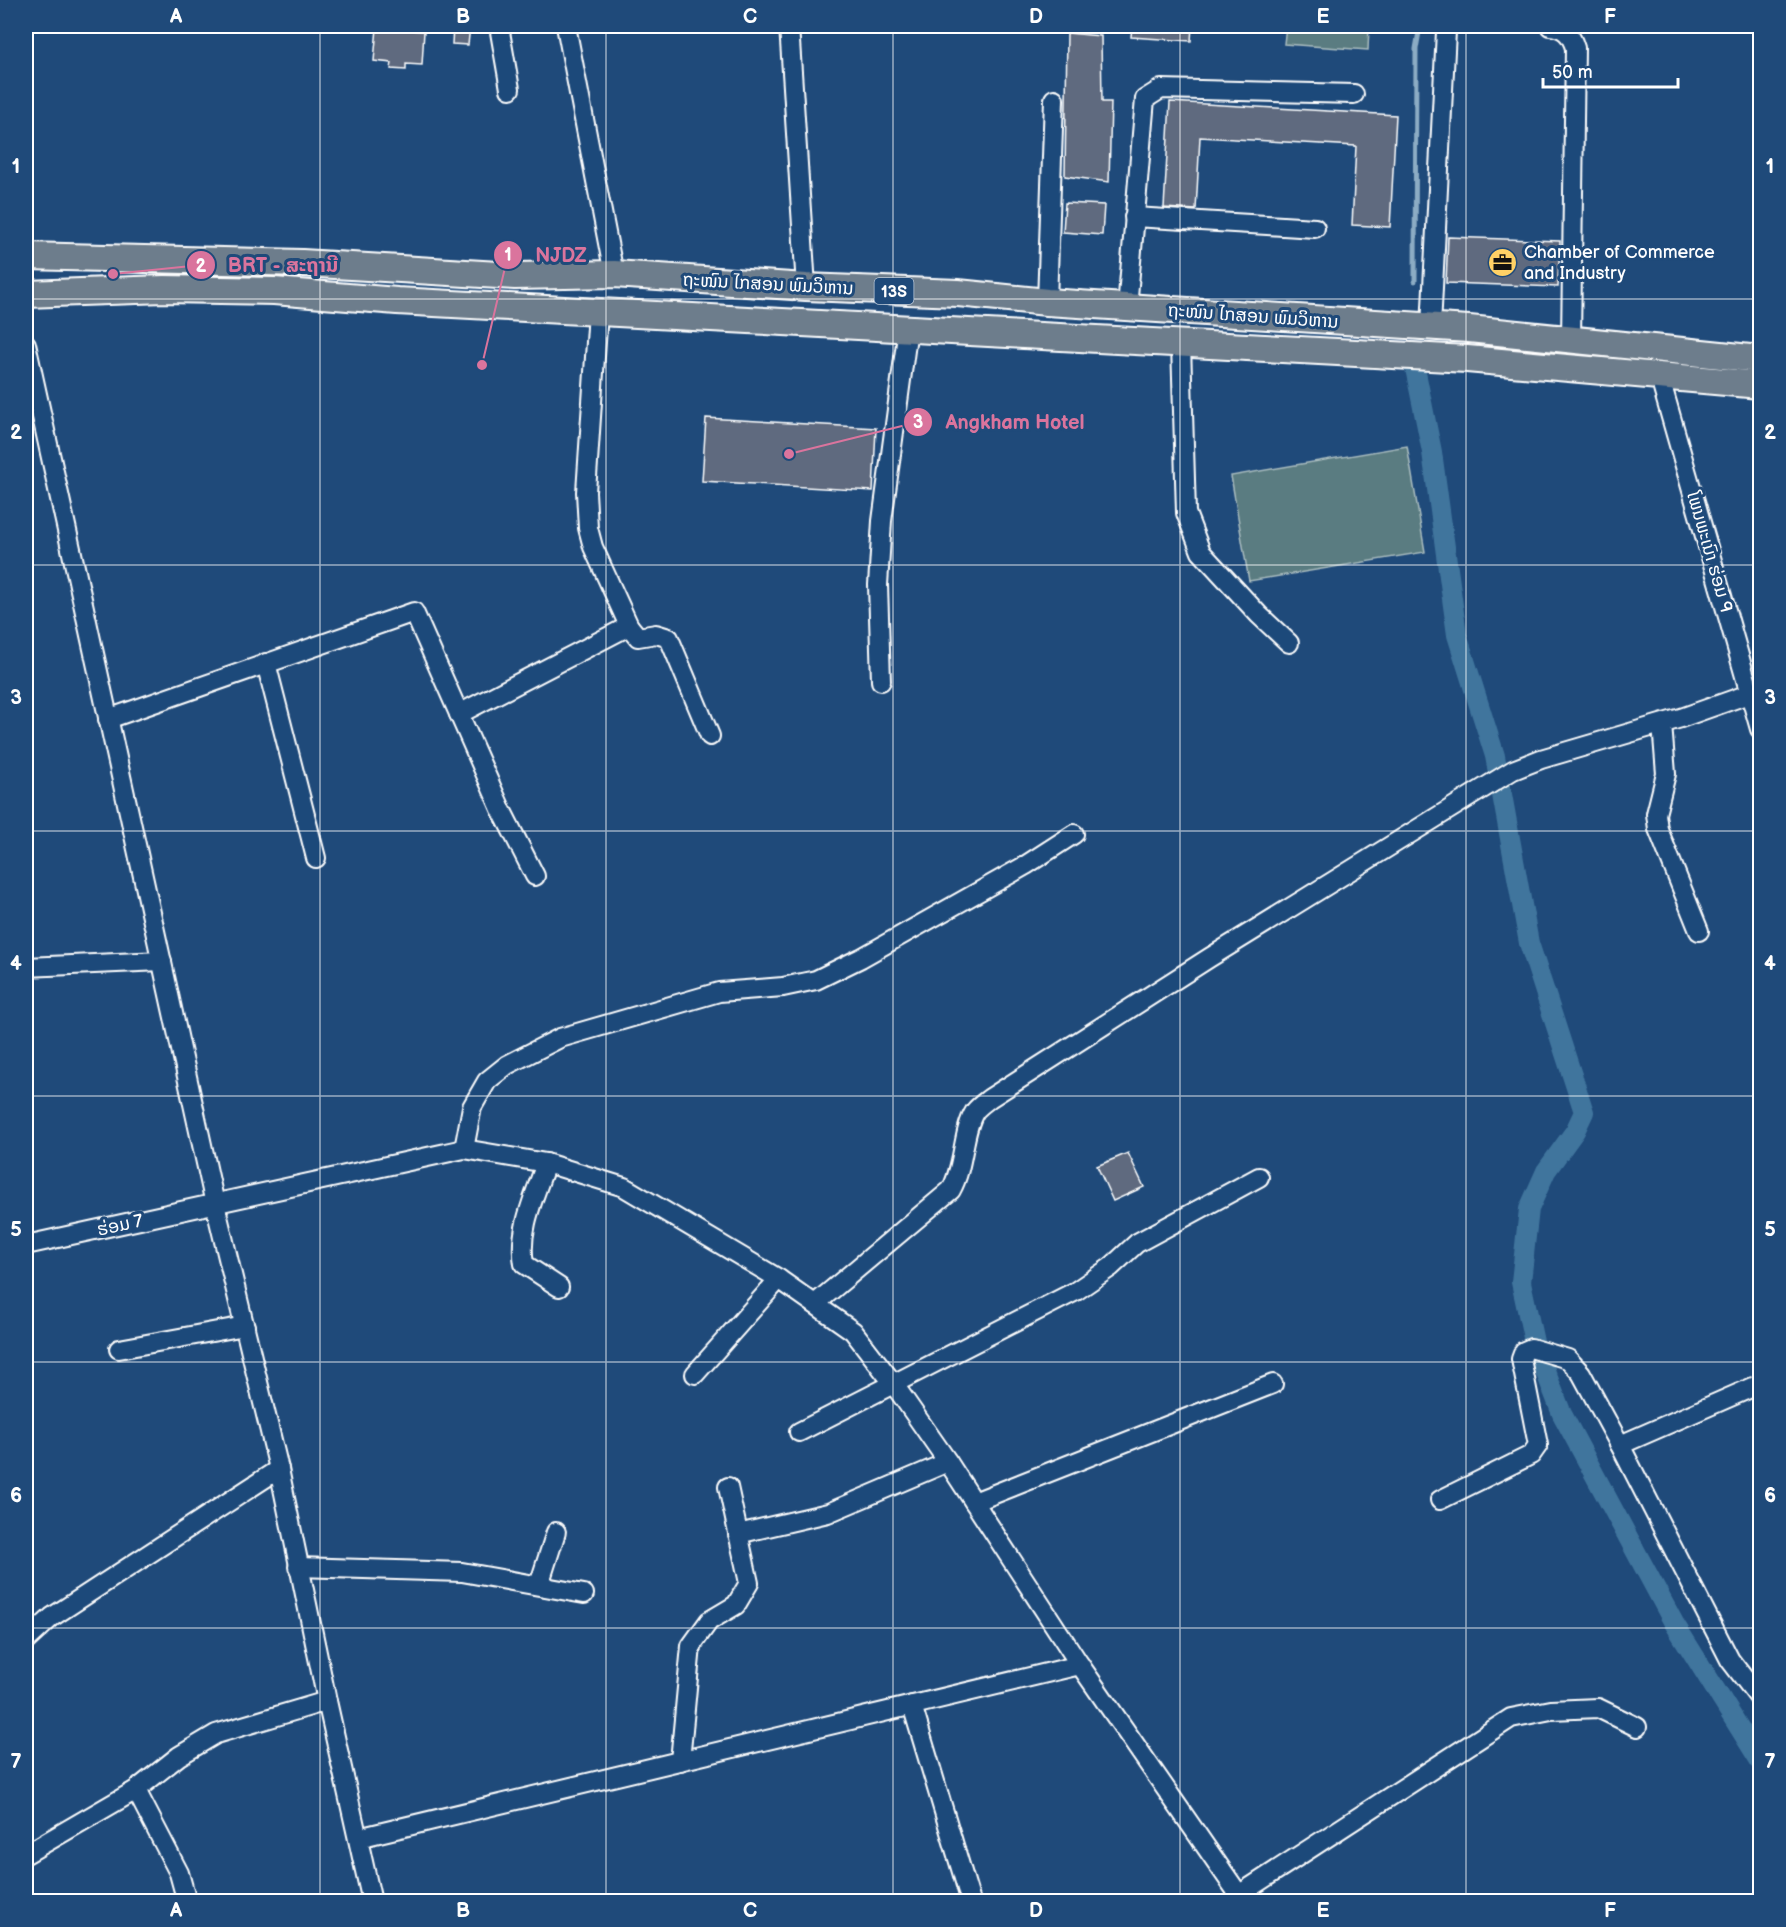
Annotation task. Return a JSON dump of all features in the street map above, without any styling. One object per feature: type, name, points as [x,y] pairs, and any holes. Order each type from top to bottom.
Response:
[{"type":"highway","name":"ຖະໜົນ ໄກສອນ ພົມວິຫານ","points":[[26,256],[302,263],[367,269],[515,276],[614,274],[806,287],[958,293],[1127,308],[1431,327],[1761,359]]},
{"type":"highway","name":"ຖະໜົນ ໄກສອນ ພົມວິຫານ","points":[[26,294],[164,289],[274,291],[397,301],[1467,359],[1761,385]]},
{"type":"highway","points":[[957,331],[958,293]]},
{"type":"street","points":[[499,26],[510,89]]},
{"type":"street","points":[[566,26],[614,274]]},
{"type":"street","points":[[789,26],[806,287]]},
{"type":"street","points":[[1431,327],[1448,26]]},
{"type":"street","points":[[1550,26],[1561,27],[1572,38],[1575,48],[1570,340]]},
{"type":"street","points":[[1127,308],[1144,99],[1161,89],[1354,94]]},
{"type":"street","points":[[1047,302],[1054,99]]},
{"type":"street","points":[[1134,217],[1315,228]]},
{"type":"street","points":[[598,312],[586,492],[588,528],[597,556],[629,626],[638,637],[656,634],[669,638],[710,736]]},
{"type":"street","points":[[881,681],[878,585],[882,521],[908,328]]},
{"type":"street","points":[[26,344],[215,1204],[279,1469],[298,1567],[372,1902]]},
{"type":"street","points":[[1181,344],[1186,513],[1201,552],[1239,594],[1289,643]]},
{"type":"street","name":"ໂພນພະເນົາ ຮ່ອມ 9","points":[[1659,375],[1755,692],[1761,729]]},
{"type":"street","points":[[108,719],[414,612],[501,809],[535,876]]},
{"type":"street","points":[[459,714],[629,626]]},
{"type":"street","points":[[266,663],[316,858]]},
{"type":"street","points":[[815,1304],[951,1190],[959,1177],[970,1121],[977,1109],[1209,958],[1513,770],[1541,759],[1662,724],[1755,692]]},
{"type":"street","points":[[1662,724],[1666,774],[1656,814],[1658,830],[1699,931]]},
{"type":"street","points":[[1074,834],[1026,865],[861,958],[816,980],[783,987],[719,992],[549,1043],[507,1065],[488,1082],[472,1107],[464,1149],[546,1163],[624,1187],[779,1279],[853,1331],[893,1383],[948,1462],[1080,1665],[1242,1898],[1510,1718],[1551,1710],[1598,1708],[1637,1727]]},
{"type":"street","points":[[26,967],[162,961]]},
{"type":"street","name":"ຮ່ອມ 7","points":[[26,1245],[464,1149]]},
{"type":"street","points":[[546,1163],[523,1233],[522,1251],[524,1264],[559,1287]]},
{"type":"street","points":[[799,1432],[1076,1291],[1111,1267],[1137,1243],[1259,1177]]},
{"type":"street","points":[[695,1374],[779,1279]]},
{"type":"street","points":[[119,1349],[245,1326]]},
{"type":"street","points":[[1440,1500],[1531,1455],[1538,1445],[1521,1359],[1524,1351],[1531,1348],[1568,1359],[1581,1373],[1620,1445],[1730,1660],[1761,1699]]},
{"type":"street","points":[[974,1502],[1273,1384]]},
{"type":"street","points":[[1620,1445],[1761,1384]]},
{"type":"street","points":[[738,1534],[828,1513],[948,1462]]},
{"type":"street","points":[[26,1641],[52,1617],[279,1469]]},
{"type":"street","points":[[680,1761],[691,1646],[709,1621],[736,1605],[749,1583],[728,1487]]},
{"type":"street","points":[[539,1586],[556,1532]]},
{"type":"street","points":[[298,1567],[462,1572],[584,1594]]},
{"type":"street","points":[[358,1838],[1080,1665]]},
{"type":"street","points":[[26,1854],[136,1790],[178,1756],[216,1734],[327,1701]]},
{"type":"street","points":[[912,1705],[971,1902]]},
{"type":"street","points":[[136,1790],[179,1873],[187,1902]]},
{"type":"green space","points":[[1286,26],[1369,26],[1368,50],[1284,44]]},
{"type":"green space","points":[[1407,446],[1425,552],[1249,581],[1231,476]]},
{"type":"building","points":[[453,26],[470,26],[468,45],[452,44]]},
{"type":"building","points":[[1132,26],[1192,26],[1191,41],[1131,37]]},
{"type":"building","points":[[377,28],[424,31],[422,65],[406,64],[406,70],[391,69],[392,63],[374,61]]},
{"type":"building","points":[[1067,33],[1101,36],[1102,102],[1111,102],[1109,182],[1065,176]]},
{"type":"building","points":[[1170,102],[1396,115],[1390,227],[1352,225],[1356,146],[1200,137],[1196,210],[1164,208]]},
{"type":"building","points":[[1065,203],[1104,205],[1102,235],[1063,232]]},
{"type":"building","name":"Chamber of Commerce and Industry","points":[[1448,237],[1560,241],[1558,287],[1446,283]]},
{"type":"building","points":[[706,418],[876,428],[873,491],[702,481]]},
{"type":"building","points":[[1128,1153],[1144,1187],[1113,1201],[1097,1166]]},
{"type":"waterway","points":[[1415,281],[1416,49],[1420,26]]},
{"type":"waterway","points":[[1415,368],[1432,452],[1457,635],[1495,756],[1529,943],[1584,1112],[1575,1131],[1546,1171],[1529,1209],[1521,1282],[1534,1342],[1562,1414],[1674,1623],[1760,1761]]},
{"type":"place","name":"Chamber of Commerce and Industry","points":[[1503,262]]},
{"type":"place","name":"BRT - ສະຖານີ","points":[[113,274]]},
{"type":"place","name":"NJDZ","points":[[482,365]]},
{"type":"place","name":"Angkham Hotel","points":[[789,454]]}]
